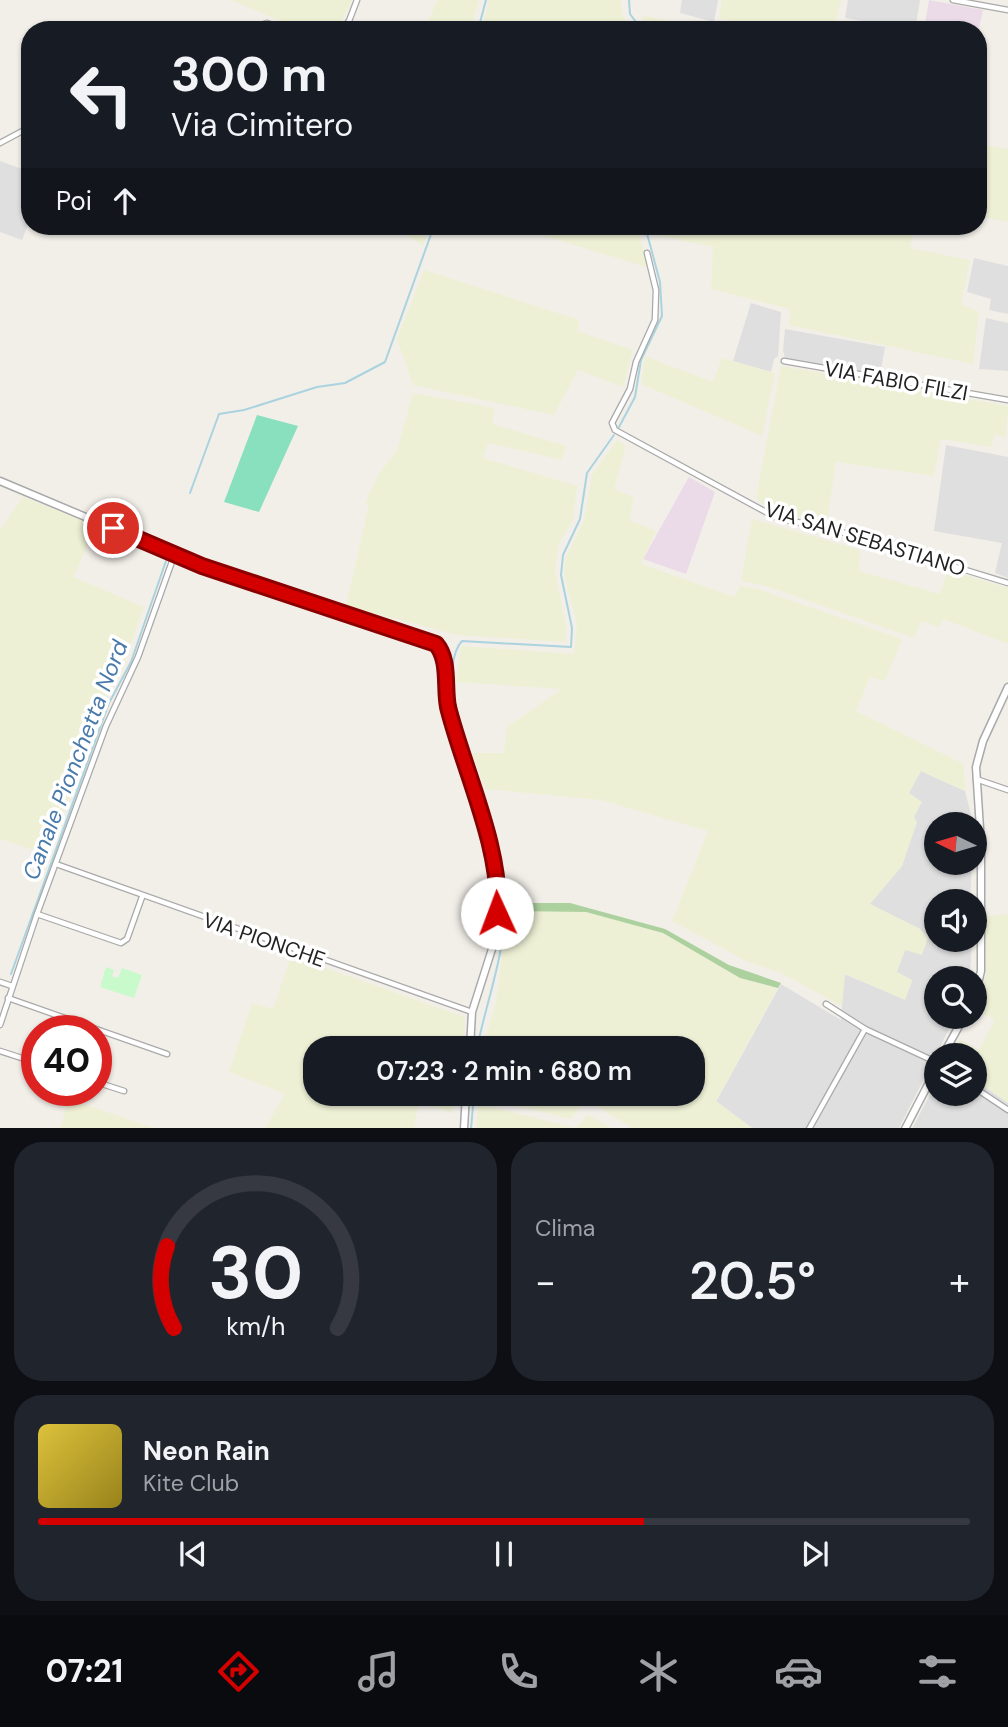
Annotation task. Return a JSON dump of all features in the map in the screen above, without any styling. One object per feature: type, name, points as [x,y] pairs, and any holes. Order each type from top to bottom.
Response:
[{"type":"street","points":[[349,21],[357,0]]},
{"type":"street","points":[[953,0],[1008,10]]},
{"type":"street","points":[[0,143],[21,132]]},
{"type":"street","name":"VIA SAN SEBASTIANO","points":[[647,253],[657,298],[655,320],[635,362],[630,389],[612,423],[615,429],[775,517],[902,546],[936,561],[1008,583]]},
{"type":"street","name":"VIA FABIO FILZI","points":[[784,361],[1008,400]]},
{"type":"street","points":[[0,481],[171,555],[425,639],[439,648],[443,656],[449,710],[491,854],[498,893],[492,949],[472,1012],[471,1036]]},
{"type":"street","points":[[0,1025],[37,914],[115,702],[138,657],[171,555]]},
{"type":"street","points":[[981,966],[981,844],[976,779],[983,741],[1008,687]]},
{"type":"street","points":[[976,779],[1008,790]]},
{"type":"street","name":"VIA PIONCHE","points":[[56,864],[142,897],[472,1012]]},
{"type":"street","points":[[37,914],[121,943],[127,939],[142,897]]},
{"type":"street","points":[[0,982],[12,986]]},
{"type":"street","points":[[8,998],[167,1054]]},
{"type":"street","points":[[826,1004],[865,1029],[924,1056]]},
{"type":"street","points":[[810,1128],[865,1029]]},
{"type":"street","points":[[0,1051],[21,1058]]},
{"type":"street","points":[[112,1087],[124,1091]]},
{"type":"street","points":[[906,1128],[924,1092]]},
{"type":"street","points":[[987,1096],[1008,1110]]},
{"type":"street","points":[[464,1128],[465,1106]]},
{"type":"shaded area","points":[[682,0],[718,0],[714,21],[680,13]]},
{"type":"shaded area","points":[[848,0],[920,0],[916,21],[862,21],[845,18]]},
{"type":"shaded area","points":[[929,0],[983,10],[980,21],[926,21]]},
{"type":"shaded area","points":[[0,161],[21,169],[21,235],[24,235],[22,240],[0,232]]},
{"type":"shaded area","points":[[974,258],[1008,266],[1008,314],[989,310],[991,299],[967,292]]},
{"type":"shaded area","points":[[751,303],[781,312],[778,356],[774,359],[771,372],[733,361]]},
{"type":"shaded area","points":[[986,318],[1008,323],[1008,371],[979,369]]},
{"type":"shaded area","points":[[785,329],[885,347],[880,375],[785,358]]},
{"type":"shaded area","points":[[946,445],[1008,457],[1008,578],[995,573],[1002,543],[934,531]]},
{"type":"shaded area","points":[[689,477],[715,492],[686,574],[643,559]]},
{"type":"shaded area","points":[[921,771],[965,791],[970,812],[924,812],[924,875],[971,875],[971,889],[924,889],[924,952],[971,952],[971,966],[924,966],[924,1029],[949,1029],[942,1043],[924,1043],[924,1078],[899,1128],[752,1128],[716,1102],[781,984],[841,1020],[844,974],[905,999],[912,981],[896,972],[905,950],[920,929],[869,904],[902,866],[914,817],[908,793]]},
{"type":"shaded area","points":[[987,1088],[1008,1103],[1008,1128],[913,1128],[924,1106],[987,1106]]},
{"type":"green space","points":[[231,0],[352,0],[341,21],[281,21]]},
{"type":"green space","points":[[437,0],[479,0],[473,21],[429,21]]},
{"type":"green space","points":[[489,0],[620,0],[626,21],[483,21]]},
{"type":"green space","points":[[722,0],[841,0],[836,21],[732,21],[719,18]]},
{"type":"green space","points":[[641,15],[669,21],[644,21]]},
{"type":"green space","points":[[987,146],[1008,149],[1008,222],[987,218]]},
{"type":"green space","points":[[405,235],[425,235],[424,245]]},
{"type":"green space","points":[[541,235],[640,235],[648,265],[646,267]]},
{"type":"green space","points":[[656,235],[913,235],[910,248],[970,260],[961,304],[979,312],[973,364],[789,325],[790,309],[711,289],[713,247]]},
{"type":"green space","points":[[424,270],[580,320],[577,331],[633,350],[623,387],[578,370],[554,415],[413,385],[397,339]]},
{"type":"green space","points":[[645,356],[713,382],[722,358],[775,373],[762,436],[641,384]]},
{"type":"green space","points":[[781,366],[1008,406],[1006,437],[994,435],[992,447],[941,439],[934,476],[836,462],[827,522],[783,514],[769,509],[756,498]]},
{"type":"green space","points":[[413,393],[495,408],[492,424],[566,446],[562,460],[488,443],[483,458],[577,486],[573,519],[559,544],[555,571],[567,631],[565,642],[457,635],[346,606],[369,504],[365,503],[378,475],[397,450]]},
{"type":"green space","points":[[257,415],[298,426],[259,512],[224,502]]},
{"type":"green space","points":[[617,440],[626,446],[614,489],[634,497],[629,520],[656,531],[641,564],[735,597],[740,586],[758,589],[902,639],[885,681],[870,677],[856,711],[964,764],[965,791],[921,771],[909,793],[922,802],[914,817],[917,822],[902,866],[870,904],[924,934],[922,955],[905,950],[897,972],[912,980],[905,1000],[845,974],[842,1006],[781,973],[748,962],[672,921],[708,831],[601,800],[485,789],[472,753],[504,753],[507,727],[562,689],[456,682],[461,646],[574,654],[577,623],[564,575],[565,559],[584,520],[592,475]]},
{"type":"green space","points":[[23,497],[96,526],[74,577],[144,607],[123,665],[106,693],[49,855],[0,839],[0,530]]},
{"type":"green space","points":[[752,519],[860,550],[859,571],[940,594],[948,570],[1008,588],[1008,644],[943,619],[939,627],[921,621],[914,638],[766,586],[741,581]]},
{"type":"green space","points":[[508,903],[570,903],[665,929],[729,965],[781,983],[778,988],[740,978],[663,933],[586,912],[508,911]]},
{"type":"green space","points":[[508,911],[586,912],[663,933],[740,978],[778,988],[716,1101],[752,1128],[632,1128],[597,1106],[705,1106],[705,1036],[486,1036],[496,1002]]},
{"type":"green space","points":[[1008,914],[1008,1103],[987,1088],[987,1043],[983,1043],[995,1020],[987,1016],[987,916]]},
{"type":"green space","points":[[291,956],[465,1017],[464,1036],[303,1036],[303,1106],[418,1106],[414,1128],[265,1128],[285,1094],[229,1072],[252,1003],[273,1009]]},
{"type":"green space","points":[[106,967],[114,970],[112,976],[118,978],[122,968],[142,975],[134,998],[100,987]]},
{"type":"green space","points":[[67,1106],[90,1106],[154,1128],[60,1128]]},
{"type":"green space","points":[[431,1106],[453,1106],[451,1113]]},
{"type":"green space","points":[[479,1106],[487,1106],[576,1128],[476,1128]]},
{"type":"green space","points":[[518,1106],[582,1106],[570,1119]]},
{"type":"green space","points":[[588,1115],[611,1128],[576,1128]]},
{"type":"waterway","name":"Canale Pionchetta Nord","points":[[480,21],[486,0]]},
{"type":"waterway","points":[[629,0],[630,14],[635,21]]},
{"type":"waterway","name":"Canale Pionchetta Nord","points":[[190,493],[219,414],[244,410],[317,387],[345,383],[385,362],[431,235]]},
{"type":"waterway","points":[[619,427],[635,397],[641,360],[662,316],[660,282],[647,235]]},
{"type":"waterway","points":[[480,1036],[500,953],[505,895],[491,821],[453,699],[454,660],[462,641],[571,647],[572,628],[561,575],[563,555],[580,519],[587,473],[614,435]]},
{"type":"waterway","name":"Canale Pionchetta Nord","points":[[11,974],[109,703],[131,662],[167,558]]},
{"type":"waterway","points":[[471,1128],[473,1106]]},
{"type":"route","points":[[113,528],[174,556],[436,644],[443,656],[449,710],[494,867],[498,893],[497,913]]}]
